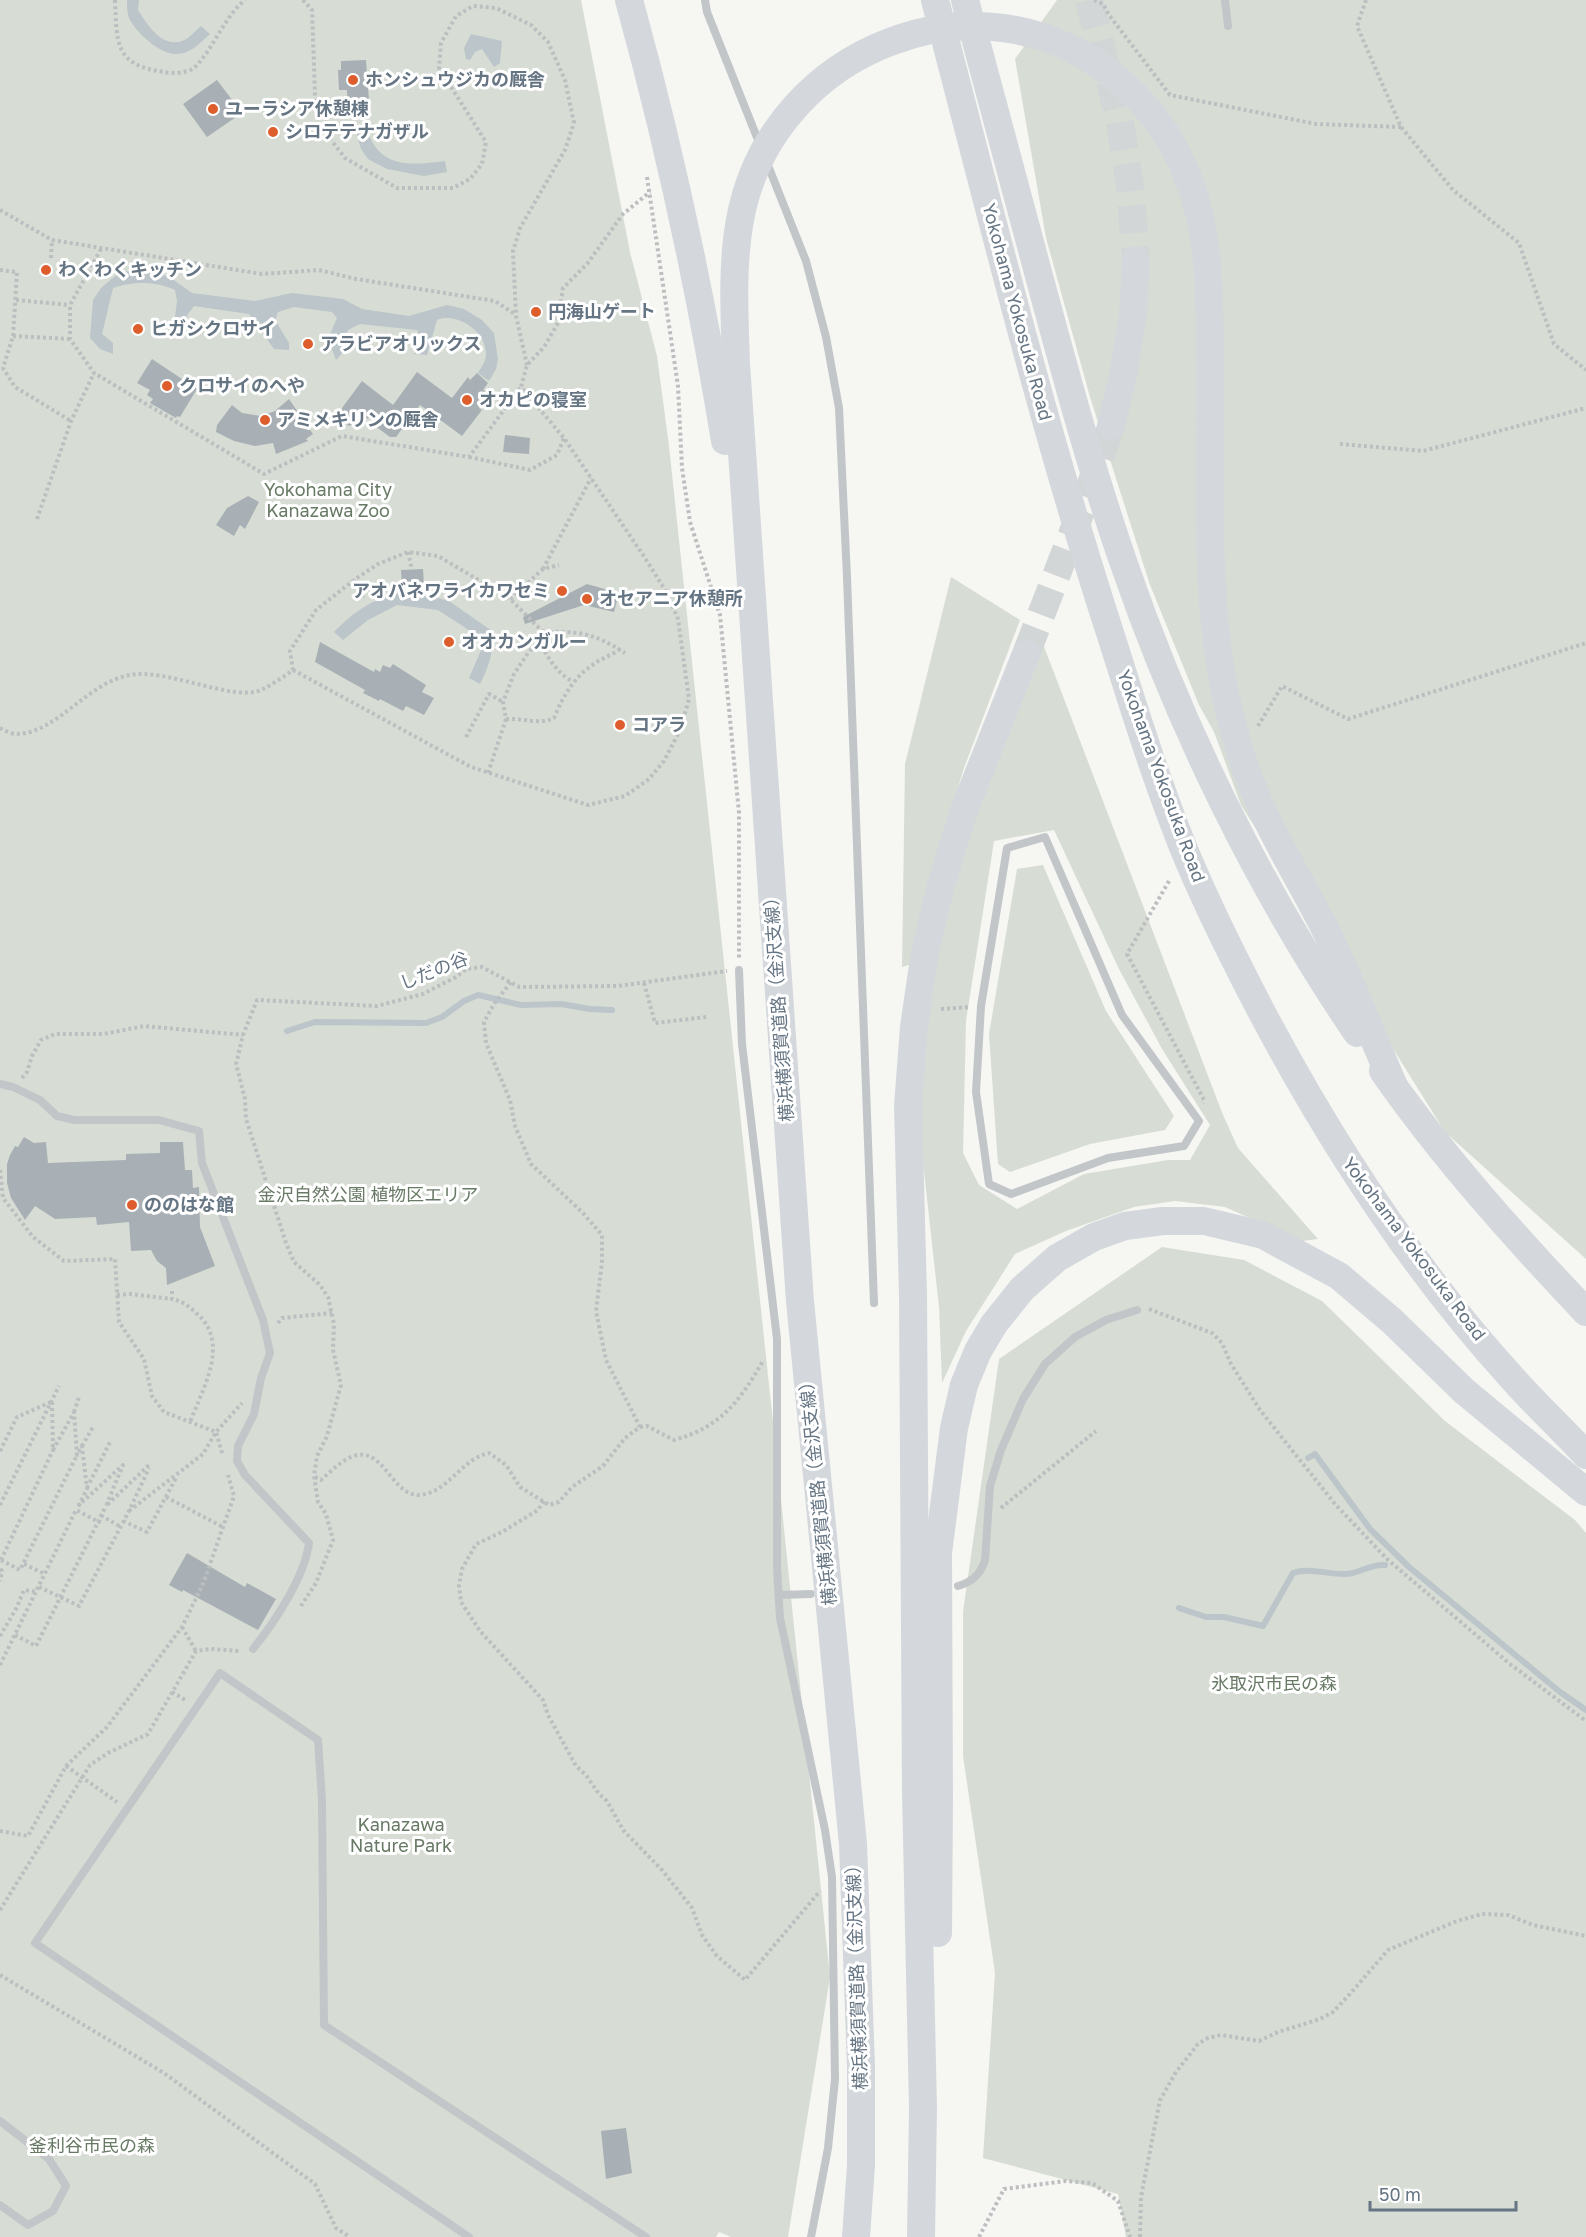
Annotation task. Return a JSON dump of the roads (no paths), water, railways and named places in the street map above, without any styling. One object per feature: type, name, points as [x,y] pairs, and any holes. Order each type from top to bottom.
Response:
[{"type":"highway","points":[[629,0],[683,220],[712,363],[726,451],[761,741]]},
{"type":"highway","name":"Yokohama Yokosuka Road","points":[[935,0],[1040,399],[1085,557],[1139,724],[1182,844],[1240,970],[1286,1059],[1340,1149],[1396,1233],[1457,1313],[1511,1377],[1586,1455]]},
{"type":"highway","name":"Yokohama Yokosuka Road","points":[[965,0],[1085,445],[1124,565],[1164,671],[1229,815],[1280,909],[1333,998],[1394,1086],[1453,1163],[1533,1256],[1586,1312]]},
{"type":"highway","points":[[761,741],[748,517],[736,364],[733,281],[734,251],[741,214],[752,177],[764,149],[784,119],[816,84],[856,57],[906,36],[944,28],[990,26],[1020,30],[1066,46],[1122,82],[1142,100],[1171,141],[1194,194],[1209,289],[1213,595],[1220,659],[1230,713],[1259,803],[1330,938],[1394,1086]]},
{"type":"highway","points":[[1111,426],[1124,371],[1133,315],[1136,260]]},
{"type":"highway","points":[[922,2234],[923,2108],[916,1792],[914,1295],[908,1106],[914,1027],[925,952],[941,885],[963,813],[1026,654]]},
{"type":"highway","name":"横浜横須賀道路（金沢支線）","points":[[761,741],[800,1301],[853,1844],[861,2078],[861,2165],[856,2237]]},
{"type":"highway","points":[[923,2108],[938,1937],[938,1553],[954,1428],[964,1385],[978,1352],[994,1324],[1022,1289],[1057,1258],[1094,1237],[1125,1226],[1163,1221],[1204,1221],[1263,1235],[1339,1276],[1392,1321],[1464,1391],[1586,1492]]},
{"type":"lane","points":[[705,0],[707,12],[806,261],[826,337],[838,408],[847,577],[874,1303]]},
{"type":"lane","points":[[1225,0],[1228,26]]},
{"type":"lane","points":[[1044,837],[1122,1015],[1199,1121],[1184,1146],[1108,1158],[1011,1194],[988,1184],[976,1092],[981,1006],[1007,848],[1044,837]]},
{"type":"lane","points":[[739,970],[742,1044],[777,1339],[777,1568],[780,1618],[825,1830],[832,1877],[835,2079],[828,2148],[811,2237]]},
{"type":"lane","points":[[0,1084],[13,1087],[40,1100],[57,1116],[74,1120],[159,1120],[199,1131],[202,1163],[262,1320],[270,1353],[261,1378],[254,1414],[238,1446],[237,1461],[245,1475],[309,1543],[306,1560],[271,1628],[254,1648]]},
{"type":"lane","points":[[958,1586],[968,1583],[982,1570],[989,1518],[990,1486],[1001,1450],[1016,1414],[1045,1364],[1075,1337],[1106,1320],[1137,1310]]},
{"type":"lane","points":[[780,1595],[811,1594]]},
{"type":"lane","points":[[469,2237],[35,1943],[220,1672],[318,1740],[322,1800],[324,2025],[646,2237]]},
{"type":"lane","points":[[0,2121],[49,2159],[66,2186],[53,2211],[28,2225],[0,2205]]},
{"type":"waterway","points":[[287,1031],[315,1022],[426,1023],[442,1017],[464,1001],[478,995],[521,1005],[561,1004],[612,1010]]},
{"type":"waterway","points":[[1308,1458],[1315,1454],[1370,1529],[1409,1567],[1560,1692],[1586,1710]]},
{"type":"waterway","points":[[1179,1608],[1206,1617],[1224,1617],[1263,1626],[1293,1573],[1306,1571],[1347,1574],[1385,1565]]},
{"type":"tunnel","points":[[1089,0],[1119,116],[1130,186],[1136,260]]},
{"type":"tunnel","points":[[1026,654],[1088,493],[1111,426]]},
{"type":"place","name":"ホンシュウジカの厩舎","points":[[353,80]]},
{"type":"place","name":"ユーラシア休憩棟","points":[[213,109]]},
{"type":"place","name":"シロテテナガザル","points":[[273,132]]},
{"type":"place","name":"わくわくキッチン","points":[[46,270]]},
{"type":"place","name":"円海山ゲート","points":[[536,312]]},
{"type":"place","name":"ヒガシクロサイ","points":[[138,329]]},
{"type":"place","name":"アラビアオリックス","points":[[308,344]]},
{"type":"place","name":"クロサイのへや","points":[[167,386]]},
{"type":"place","name":"オカピの寝室","points":[[467,400]]},
{"type":"place","name":"アミメキリンの厩舎","points":[[265,420]]},
{"type":"place","name":"アオバネワライカワセミ","points":[[562,591]]},
{"type":"place","name":"オセアニア休憩所","points":[[587,599]]},
{"type":"place","name":"オオカンガルー","points":[[449,642]]},
{"type":"place","name":"コアラ","points":[[620,725]]},
{"type":"place","name":"ののはな館","points":[[132,1205]]},
{"type":"park label","name":"Yokohama City Kanazawa Zoo","points":[[328,500]]},
{"type":"park label","name":"金沢自然公園 植物区エリア","points":[[368,1195]]},
{"type":"park label","name":"氷取沢市民の森","points":[[1274,1684]]},
{"type":"park label","name":"Kanazawa Nature Park","points":[[401,1835]]},
{"type":"park label","name":"釜利谷市民の森","points":[[92,2146]]}]
